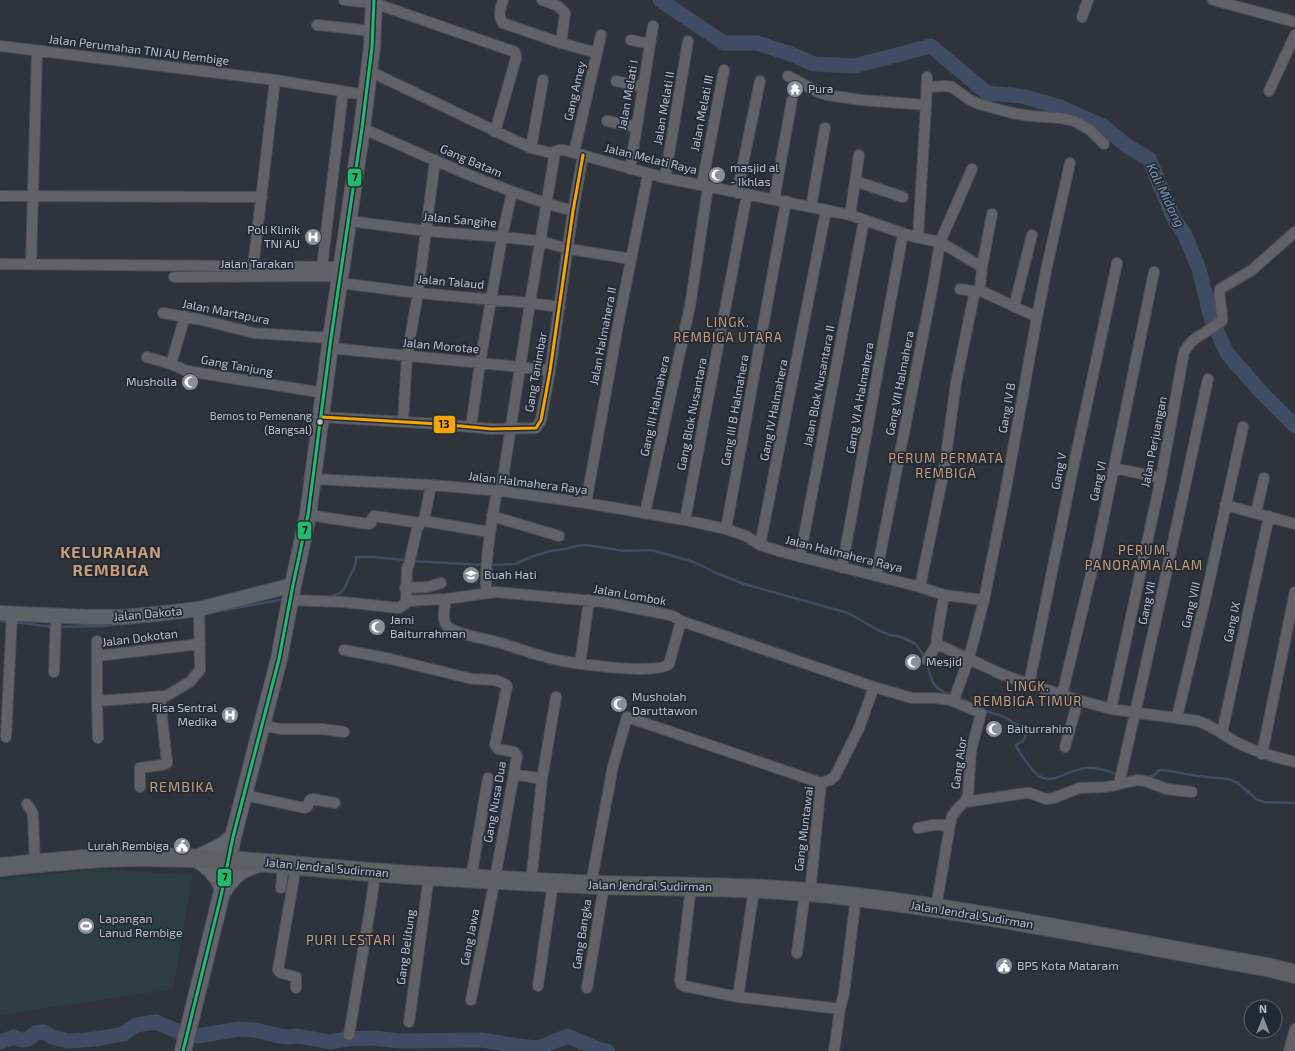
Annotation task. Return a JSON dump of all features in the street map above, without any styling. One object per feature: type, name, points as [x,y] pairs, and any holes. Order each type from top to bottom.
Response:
[{"type":"highway","name":"Jalan Jendral Sudirman","points":[[0,867],[106,857],[200,861],[229,859],[374,872],[495,880],[553,883],[691,886],[807,892],[936,908],[1295,974]]},
{"type":"main road","points":[[184,1046],[188,1024],[222,892],[233,836],[279,659],[308,515],[362,128],[373,31],[374,2]]},
{"type":"main road","points":[[222,892],[217,877],[200,861],[233,836]]},
{"type":"main road","points":[[222,892],[237,874],[252,866],[262,863]]},
{"type":"street","points":[[344,0],[374,2],[515,52],[516,58],[495,132]]},
{"type":"street","points":[[503,0],[500,16],[500,21],[502,23],[560,43],[597,53]]},
{"type":"street","points":[[542,0],[558,6],[565,13],[560,43]]},
{"type":"street","points":[[1082,17],[1088,0]]},
{"type":"street","points":[[1213,0],[1295,22]]},
{"type":"street","points":[[317,25],[373,31]]},
{"type":"street","name":"Jalan Melati I","points":[[630,169],[653,26]]},
{"type":"street","name":"Gang Amey","points":[[579,154],[601,35]]},
{"type":"street","points":[[1269,91],[1295,35]]},
{"type":"street","points":[[631,40],[650,44]]},
{"type":"street","name":"Jalan Melati II","points":[[665,178],[688,41]]},
{"type":"street","name":"Jalan Perumahan TNI AU Rembige","points":[[0,46],[275,80],[366,95]]},
{"type":"street","points":[[31,264],[37,51]]},
{"type":"street","name":"Jalan Melati III","points":[[705,186],[724,70]]},
{"type":"street","name":"Jalan Melati Raya","points":[[369,71],[531,148],[548,153],[560,150],[665,178],[850,215],[918,238],[940,242]]},
{"type":"street","points":[[788,76],[818,92],[827,95],[861,100],[926,105]]},
{"type":"street","points":[[253,267],[275,80]]},
{"type":"street","points":[[531,148],[543,80]]},
{"type":"street","points":[[616,81],[643,87]]},
{"type":"street","name":"Gang Blok Nusantara","points":[[685,520],[742,194],[760,81]]},
{"type":"street","points":[[918,238],[927,82],[952,87],[970,100],[1012,113],[1066,118],[1090,130],[1104,144]]},
{"type":"street","points":[[322,267],[343,92]]},
{"type":"street","points":[[774,200],[792,100]]},
{"type":"street","points":[[608,121],[636,127]]},
{"type":"street","name":"Gang Batam","points":[[362,128],[512,192],[573,211]]},
{"type":"street","points":[[811,207],[825,128]]},
{"type":"street","points":[[486,593],[486,566],[489,532],[499,491],[521,367],[530,302],[555,152]]},
{"type":"street","name":"Gang Tanimbar","points":[[321,417],[510,429],[536,428],[541,420],[550,371],[569,248],[579,154]]},
{"type":"street","points":[[850,215],[859,155]]},
{"type":"street","points":[[403,422],[408,356],[436,160]]},
{"type":"street","name":"Gang IV B","points":[[969,658],[984,600],[1047,266],[1070,163]]},
{"type":"street","name":"Gang VII Halmahera","points":[[876,576],[940,242],[972,169]]},
{"type":"street","name":"Jalan Halmahera II","points":[[586,503],[648,174]]},
{"type":"street","points":[[855,181],[903,197]]},
{"type":"street","name":"Gang III Halmahera","points":[[645,513],[690,306],[705,186]]},
{"type":"street","points":[[471,427],[480,363],[502,237],[512,192]]},
{"type":"street","points":[[0,196],[262,196]]},
{"type":"street","name":"Gang III B Halmahera","points":[[726,529],[786,202]]},
{"type":"street","name":"Gang IV Halmahera","points":[[760,545],[826,210]]},
{"type":"street","points":[[992,214],[982,267],[981,291],[1037,317]]},
{"type":"street","name":"Jalan Blok Nusantara II","points":[[800,557],[864,220]]},
{"type":"street","name":"Jalan Sangihe","points":[[349,221],[427,231],[540,241],[569,248],[631,259]]},
{"type":"street","name":"Jalan Perjuangan","points":[[1111,709],[1161,478],[1184,352],[1192,341],[1222,321],[1222,310],[1219,295],[1220,289],[1252,270],[1295,232]]},
{"type":"street","name":"Gang VI A Halmahera","points":[[842,568],[902,233]]},
{"type":"street","points":[[1014,307],[1032,235]]},
{"type":"street","points":[[940,242],[982,267]]},
{"type":"street","name":"Gang V","points":[[1029,684],[1117,263]]},
{"type":"street","points":[[0,264],[322,267],[341,276]]},
{"type":"street","name":"Gang VI","points":[[1062,695],[1089,583],[1154,272]]},
{"type":"street","name":"Jalan Tarakan","points":[[174,277],[341,276]]},
{"type":"street","name":"Jalan Talaud","points":[[341,276],[418,293],[492,298],[560,307]]},
{"type":"street","points":[[920,587],[944,470],[956,383],[974,295],[972,291],[960,289]]},
{"type":"street","name":"Jalan Martapura","points":[[163,313],[185,316],[254,332],[331,343]]},
{"type":"street","points":[[171,364],[185,316]]},
{"type":"street","name":"Jalan Morotae","points":[[331,343],[408,356],[550,371]]},
{"type":"street","name":"Gang Tanjung","points":[[147,357],[171,364],[187,371],[324,393]]},
{"type":"street","name":"Gang VII","points":[[1121,779],[1208,379]]},
{"type":"street","name":"Gang VIII","points":[[1177,718],[1206,596],[1243,427]]},
{"type":"street","points":[[1114,468],[1161,478]]},
{"type":"street","points":[[1256,513],[1264,478]]},
{"type":"street","name":"Jalan Halmahera Raya","points":[[314,479],[431,485],[499,491],[586,503],[685,520],[726,529],[746,536],[760,545],[800,557],[920,587],[944,595],[984,600]]},
{"type":"street","points":[[406,601],[406,571],[417,529],[422,522],[431,485]]},
{"type":"street","points":[[1226,505],[1295,524]]},
{"type":"street","points":[[308,515],[369,524],[374,516],[489,532]]},
{"type":"street","points":[[492,516],[559,536]]},
{"type":"street","name":"Gang IX","points":[[1222,733],[1269,516]]},
{"type":"street","points":[[405,588],[428,587],[441,583]]},
{"type":"street","name":"Jalan Lombok","points":[[292,592],[343,602],[394,608],[402,606],[406,601],[446,599],[486,593],[589,600],[641,608],[673,616],[681,621],[874,687],[912,698],[956,698]]},
{"type":"street","name":"Jalan Dakota","points":[[9,618],[56,621],[199,613],[292,592]]},
{"type":"street","points":[[1262,754],[1295,592]]},
{"type":"street","points":[[927,660],[937,644],[944,595]]},
{"type":"street","points":[[446,599],[444,615],[446,624],[455,631],[492,640],[548,658],[580,664],[648,669],[664,668],[669,664],[681,621]]},
{"type":"street","points":[[580,664],[589,600]]},
{"type":"street","points":[[97,701],[166,696],[190,682],[201,668],[199,613]]},
{"type":"street","points":[[6,737],[9,618]]},
{"type":"street","points":[[54,672],[56,621]]},
{"type":"street","points":[[97,641],[97,656]]},
{"type":"street","name":"Jalan Dokotan","points":[[98,738],[97,656],[200,644]]},
{"type":"street","points":[[937,644],[1002,674],[1062,695],[1111,709],[1206,723],[1262,754],[1295,762]]},
{"type":"street","name":"Gang Nusa Dua","points":[[344,650],[391,659],[468,679],[490,679],[505,684],[507,688],[495,745],[498,749],[512,751],[517,754],[495,880]]},
{"type":"street","points":[[956,698],[969,658]]},
{"type":"street","name":"Gang Muntawai","points":[[797,953],[807,892],[821,783],[830,780],[835,776],[859,728],[874,687]]},
{"type":"street","points":[[140,787],[140,768],[162,765],[166,763],[160,697]]},
{"type":"street","points":[[531,882],[542,779],[556,697]]},
{"type":"street","name":"Gang Alor","points":[[936,908],[950,825],[955,813],[965,802],[968,794],[971,751],[981,713],[956,698]]},
{"type":"street","points":[[1065,747],[1078,700]]},
{"type":"street","name":"Gang Bangka","points":[[587,988],[597,884],[613,766],[627,718],[821,783]]},
{"type":"street","points":[[262,726],[280,729],[323,729],[344,732]]},
{"type":"street","points":[[514,774],[542,779]]},
{"type":"street","points":[[471,878],[488,778]]},
{"type":"street","points":[[965,802],[1026,793],[1046,799],[1054,798],[1079,788],[1107,787],[1121,779],[1145,781],[1167,789],[1192,792]]},
{"type":"street","points":[[244,795],[305,808],[307,808],[311,799],[335,803]]},
{"type":"street","points":[[27,804],[33,814],[35,864]]},
{"type":"street","points":[[918,828],[933,825],[950,825]]},
{"type":"street","points":[[0,875],[139,864],[192,866],[204,872],[200,861]]},
{"type":"street","points":[[281,888],[290,865]]},
{"type":"street","points":[[290,865],[278,970],[281,973],[296,977],[296,988]]},
{"type":"street","points":[[349,1035],[372,897],[374,872]]},
{"type":"street","name":"Gang Belitung","points":[[409,1022],[429,876]]},
{"type":"street","name":"Gang Jawa","points":[[471,1000],[495,880]]},
{"type":"street","points":[[538,986],[553,883]]},
{"type":"street","points":[[691,886],[680,980],[681,984],[684,986],[738,997],[840,1009]]},
{"type":"street","points":[[738,997],[754,889]]},
{"type":"street","points":[[834,1051],[840,1009],[844,993],[856,897]]},
{"type":"street","points":[[1290,1051],[1295,1030]]},
{"type":"shaded area","points":[[100,869],[193,875],[173,989],[0,1015],[0,879]]},
{"type":"waterway","name":"Kali Midang","points":[[660,0],[724,43],[757,43],[788,53],[814,64],[854,66],[931,46],[987,93],[1022,96],[1060,107],[1103,126],[1127,146],[1149,159],[1175,221],[1184,233],[1199,269],[1211,318],[1227,353],[1261,392],[1295,426]]},
{"type":"waterway","points":[[489,565],[515,564],[550,551],[576,546],[587,545],[624,551],[651,550],[694,562],[716,573],[744,584],[848,613],[878,630],[890,635],[901,637],[916,644],[925,658]]},
{"type":"waterway","points":[[328,597],[334,596],[344,589],[355,566],[356,557],[407,560]]},
{"type":"waterway","points":[[412,561],[484,565]]},
{"type":"waterway","points":[[219,611],[285,599]]},
{"type":"waterway","points":[[58,627],[103,626],[187,617]]},
{"type":"waterway","points":[[0,621],[9,622]]},
{"type":"waterway","points":[[14,622],[53,627]]},
{"type":"waterway","points":[[927,662],[931,679],[936,687],[952,696]]},
{"type":"waterway","points":[[958,698],[970,703]]},
{"type":"waterway","points":[[983,710],[1002,716],[1028,731],[1023,741],[1016,745],[1020,754],[1031,768],[1038,775],[1044,778],[1057,778],[1086,768],[1098,769],[1119,775]]},
{"type":"waterway","points":[[1147,778],[1154,775],[1159,770],[1228,779],[1238,783],[1256,799],[1264,802],[1295,803]]},
{"type":"waterway","points":[[0,1042],[14,1037],[20,1040],[25,1040],[30,1038],[35,1033],[44,1032],[52,1037],[68,1041],[96,1039],[123,1034],[136,1025],[156,1022],[182,1033],[197,1036],[239,1029],[255,1030],[279,1036],[298,1036],[330,1042],[347,1039],[374,1038],[400,1041],[482,1040],[538,1048],[568,1036],[600,1050],[607,1051]]},
{"type":"transit line","name":"7","points":[[183,1051],[221,896],[233,837],[279,659],[308,515],[331,338],[362,128],[372,47],[374,0]]},
{"type":"transit line","name":"13","points":[[321,417],[439,424],[492,429],[536,428],[541,420],[550,371],[573,211],[583,155]]},
{"type":"place","name":"Pura","points":[[795,89]]},
{"type":"place","name":"masjid al - Ikhlas","points":[[717,175]]},
{"type":"place","name":"Poli Klinik TNI AU","points":[[313,237]]},
{"type":"place","name":"Musholla","points":[[190,382]]},
{"type":"place","name":"Bemos to Pemenang (Bangsal)","points":[[320,422]]},
{"type":"place","name":"Buah Hati","points":[[471,575]]},
{"type":"place","name":"Jami Baiturrahman","points":[[377,627]]},
{"type":"place","name":"Mesjid","points":[[913,662]]},
{"type":"place","name":"Musholah Daruttawon","points":[[619,704]]},
{"type":"place","name":"Risa Sentral Medika","points":[[230,715]]},
{"type":"place","name":"Baiturrahim","points":[[994,729]]},
{"type":"place","name":"Lurah Rembiga","points":[[182,846]]},
{"type":"place","name":"Lapangan Lanud Rembige","points":[[86,926]]},
{"type":"place","name":"BPS Kota Mataram","points":[[1004,966]]},
{"type":"district","name":"LINGK. REMBIGA UTARA","points":[[728,330]]},
{"type":"district","name":"PERUM PERMATA REMBIGA","points":[[946,466]]},
{"type":"district","name":"PERUM. PANORAMA ALAM","points":[[1144,558]]},
{"type":"district","name":"KELURAHAN REMBIGA","points":[[111,561]]},
{"type":"district","name":"LINGK. REMBIGA TIMUR","points":[[1028,694]]},
{"type":"district","name":"REMBIKA","points":[[182,787]]},
{"type":"district","name":"PURI LESTARI","points":[[351,940]]}]
